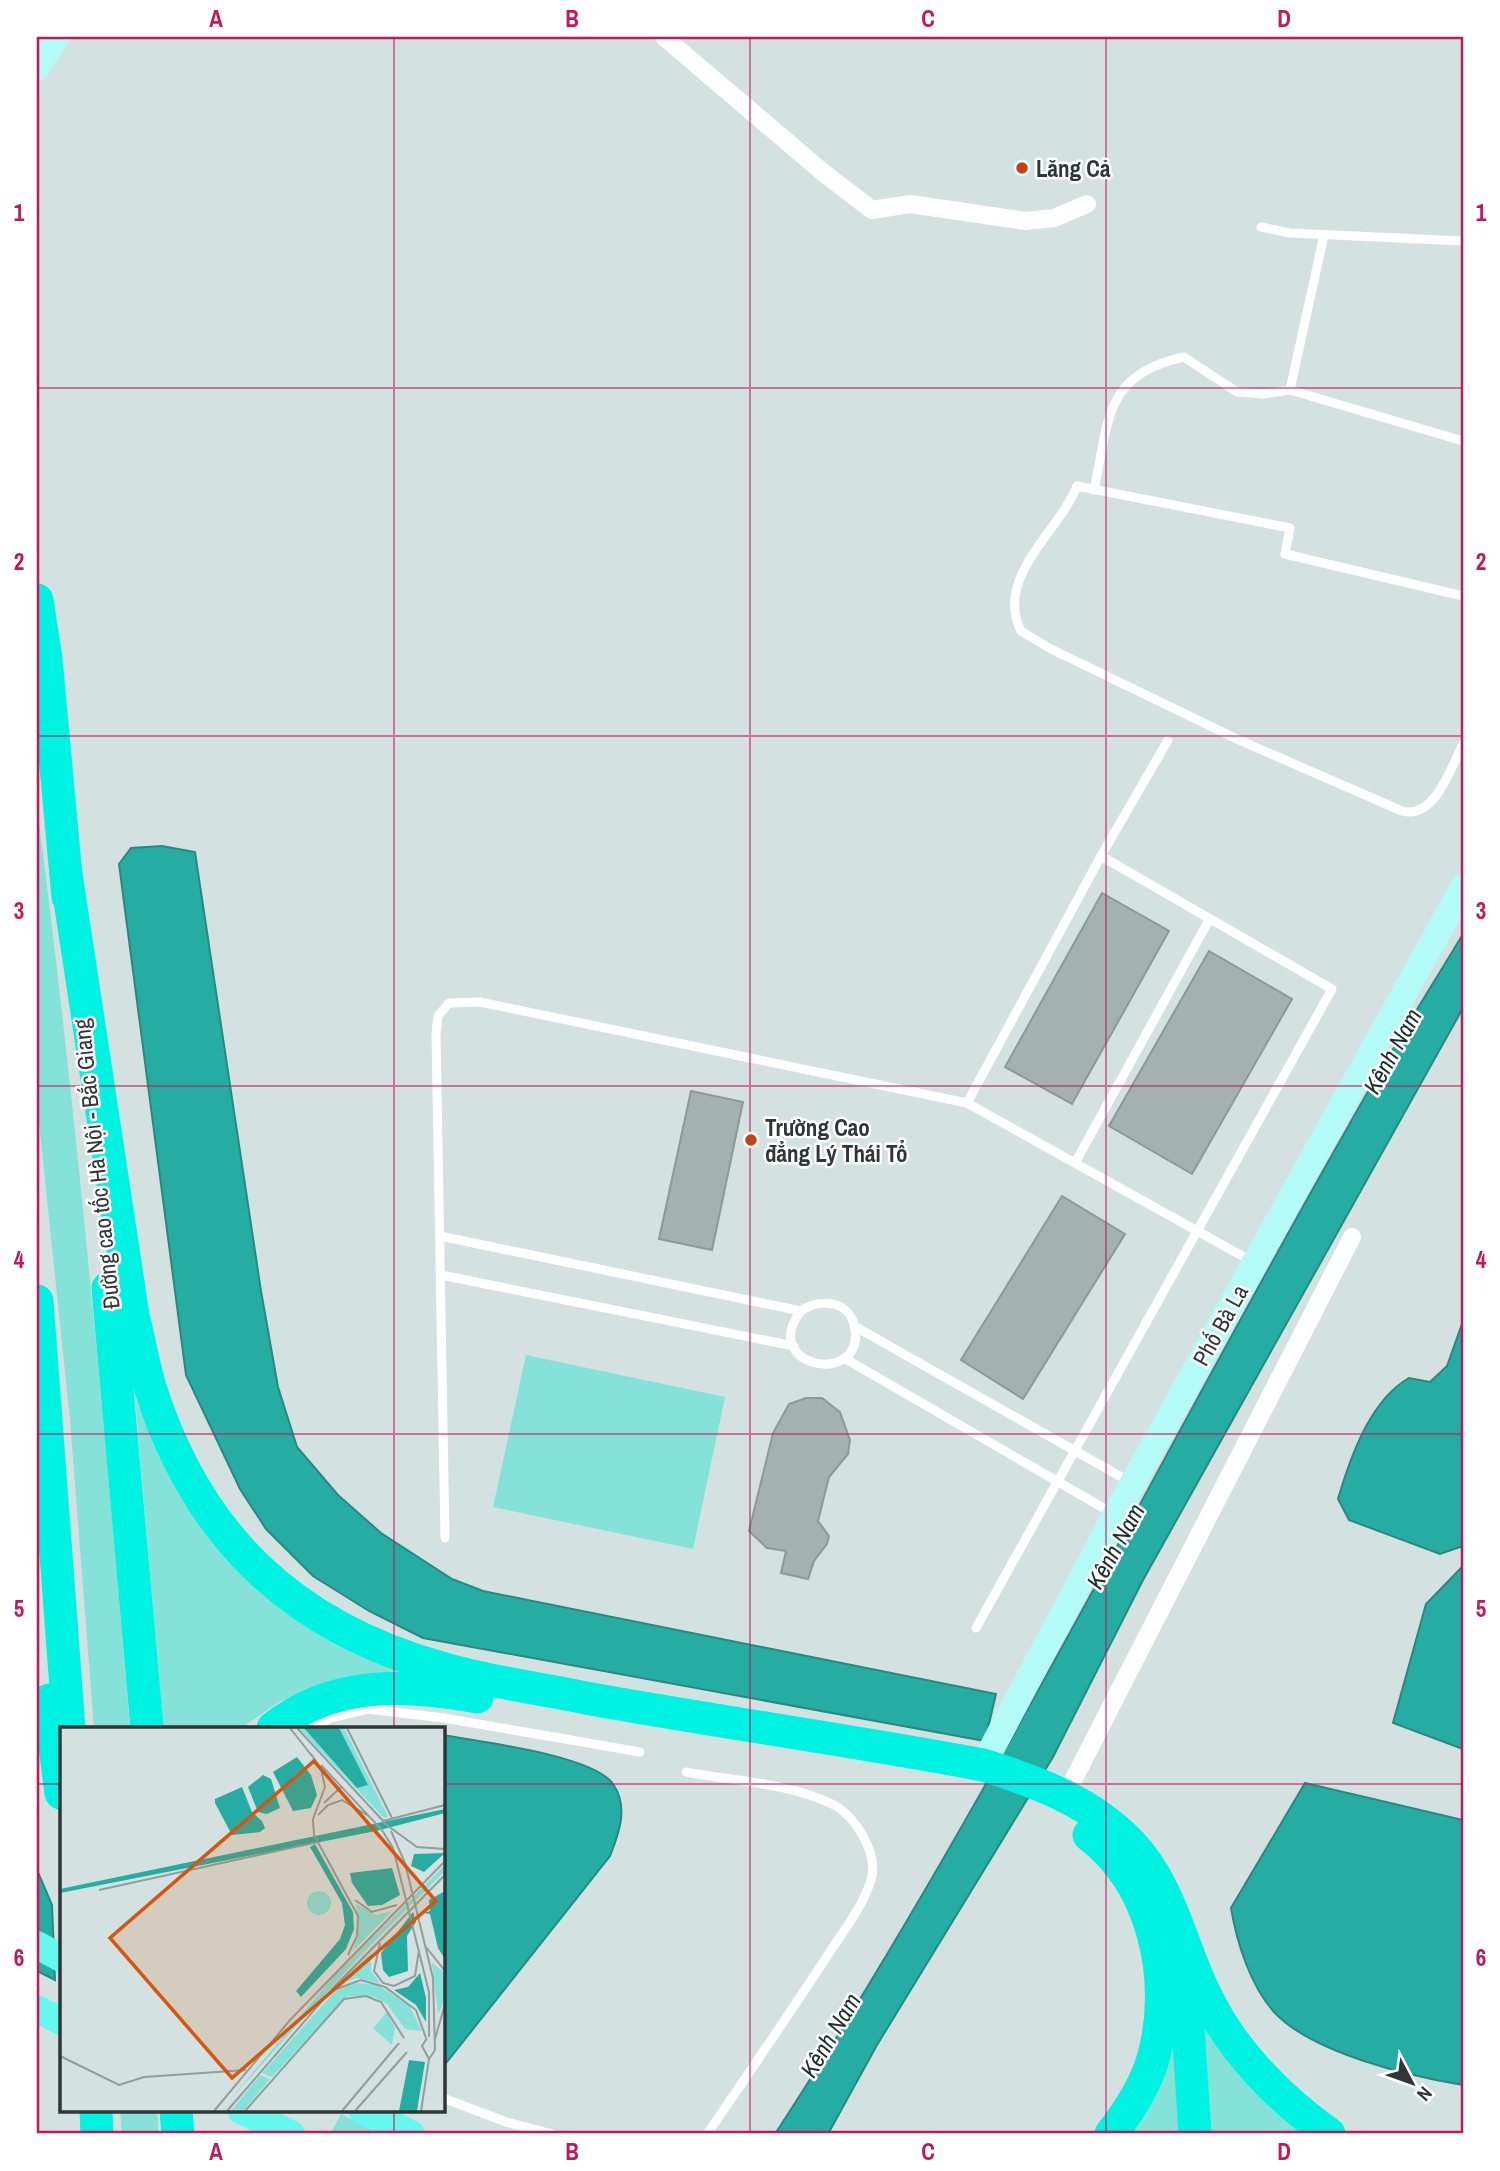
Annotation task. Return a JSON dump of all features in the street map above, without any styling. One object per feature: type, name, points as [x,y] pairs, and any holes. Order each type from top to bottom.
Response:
[{"type":"highway","name":"Đường cao tốc Hà Nội - Bắc Giang","points":[[37,600],[46,659],[121,1414],[147,1727]]},
{"type":"highway","points":[[66,874],[133,1315],[150,1386],[186,1474],[209,1511],[240,1550],[276,1586],[349,1635],[412,1659],[470,1676],[971,1773]]},
{"type":"highway","points":[[37,1301],[69,1727]]},
{"type":"highway","points":[[37,1590],[60,1785]]},
{"type":"highway","points":[[274,1727],[318,1702],[398,1686],[1031,1780],[1056,1802],[1070,1821],[1113,1857],[1143,1901],[1152,1931],[1161,1988],[1160,2026],[1154,2057],[1130,2108],[1111,2134]]},
{"type":"highway","points":[[1056,1802],[1121,1834],[1147,1863],[1162,1888],[1183,1943],[1218,2018],[1286,2103],[1329,2134]]},
{"type":"highway","points":[[1183,1943],[1195,2134]]},
{"type":"highway","points":[[87,2112],[87,2134]]},
{"type":"highway","points":[[96,2112],[97,2134]]},
{"type":"highway","points":[[176,2112],[178,2134]]},
{"type":"main road","points":[[37,1945],[60,1957]]},
{"type":"main road","points":[[37,2008],[60,2020]]},
{"type":"main road","points":[[245,2112],[291,2134]]},
{"type":"main road","points":[[366,2112],[411,2134]]},
{"type":"street","points":[[37,67],[57,37]]},
{"type":"street","points":[[663,37],[825,174],[872,210],[910,204],[1026,221],[1054,218],[1087,204]]},
{"type":"street","name":"Phố Bà La","points":[[971,1773],[1463,887]]},
{"type":"street","points":[[1056,1802],[1352,1237]]},
{"type":"lane","points":[[1261,227],[1272,231],[1324,235],[1463,241]]},
{"type":"lane","points":[[1290,390],[1324,235]]},
{"type":"lane","points":[[1094,490],[1118,393],[1131,379],[1147,369],[1184,357],[1237,392],[1263,394],[1290,390],[1463,441]]},
{"type":"lane","points":[[1463,596],[1285,554],[1290,528],[1077,486],[1069,506],[1020,578],[1012,602],[1013,614],[1021,631],[1027,636],[1239,740],[1410,813],[1422,810],[1435,797],[1463,744]]},
{"type":"lane","points":[[967,1102],[1101,856],[1168,740]]},
{"type":"lane","points":[[976,1628],[1332,989],[1101,856]]},
{"type":"lane","points":[[1075,1163],[1209,920]]},
{"type":"lane","points":[[445,1538],[436,1034],[438,1016],[449,1003],[480,1002],[967,1102],[1254,1263]]},
{"type":"lane","points":[[440,1236],[801,1311]]},
{"type":"lane","points":[[440,1275],[794,1346]]},
{"type":"lane","points":[[830,1302],[848,1313],[854,1326],[854,1344],[844,1358],[830,1365],[819,1366],[801,1357],[794,1346],[791,1329],[801,1311],[809,1305],[830,1302]]},
{"type":"lane","points":[[854,1326],[1133,1483]]},
{"type":"lane","points":[[844,1358],[1115,1515]]},
{"type":"lane","points":[[316,1727],[330,1718],[368,1709],[444,1718],[640,1752]]},
{"type":"lane","points":[[687,1772],[784,1790],[832,1804],[853,1820],[871,1857],[872,1877],[863,1898],[802,1996],[707,2134]]},
{"type":"lane","points":[[444,2098],[506,2122],[552,2134]]},
{"type":"shaded area","points":[[37,807],[77,1152],[130,1727],[94,1727],[70,1420],[37,1103]]},
{"type":"shaded area","points":[[162,846],[195,852],[278,1387],[297,1447],[338,1495],[381,1533],[452,1579],[483,1591],[996,1694],[985,1741],[423,1638],[369,1611],[313,1576],[266,1529],[240,1489],[186,1375],[119,864],[131,848]]},
{"type":"shaded area","name":"Kênh Nam","points":[[1463,934],[1463,1008],[1143,1580],[1053,1757],[877,2045],[828,2134],[775,2134],[853,2011],[999,1761],[1278,1251],[1391,1053]]},
{"type":"shaded area","points":[[1463,1321],[1463,1546],[1440,1554],[1349,1520],[1338,1499],[1355,1448],[1383,1400],[1409,1378],[1430,1382],[1447,1366]]},
{"type":"shaded area","points":[[526,1355],[725,1397],[693,1549],[493,1507]]},
{"type":"shaded area","points":[[135,1398],[146,1424],[217,1541],[457,1683],[326,1687],[279,1702],[242,1727],[163,1727]]},
{"type":"shaded area","points":[[1463,1566],[1463,1749],[1393,1723],[1426,1604]]},
{"type":"shaded area","points":[[444,1735],[534,1751],[583,1765],[601,1774],[613,1784],[621,1802],[621,1820],[610,1856],[444,2066]]},
{"type":"shaded area","points":[[1305,1783],[1463,1820],[1463,2085],[1389,2069],[1336,2051],[1312,2039],[1291,2027],[1274,2012],[1251,1976],[1231,1908]]},
{"type":"shaded area","points":[[37,1870],[52,1905],[55,1980],[37,1971]]},
{"type":"shaded area","points":[[1202,2014],[1309,2134],[1209,2134]]},
{"type":"shaded area","points":[[1173,2020],[1186,2134],[1125,2134]]},
{"type":"shaded area","points":[[120,2112],[157,2112],[159,2134],[122,2134]]},
{"type":"shaded area","points":[[341,2114],[381,2134],[330,2134]]},
{"type":"building","points":[[1102,893],[1169,931],[1072,1104],[1005,1067]]},
{"type":"building","points":[[1209,951],[1292,999],[1192,1174],[1109,1126]]},
{"type":"building","points":[[691,1091],[743,1102],[712,1250],[659,1239]]},
{"type":"building","points":[[1062,1196],[1125,1234],[1023,1399],[961,1360]]},
{"type":"building","points":[[806,1398],[822,1398],[840,1412],[850,1440],[848,1454],[829,1477],[818,1521],[829,1536],[827,1544],[814,1561],[808,1579],[781,1573],[786,1551],[767,1548],[749,1531],[773,1433],[789,1404]]},
{"type":"place","name":"Lăng Cả","points":[[1022,168]]},
{"type":"place","name":"Trường Cao đẳng Lý Thái Tổ","points":[[751,1140]]}]
